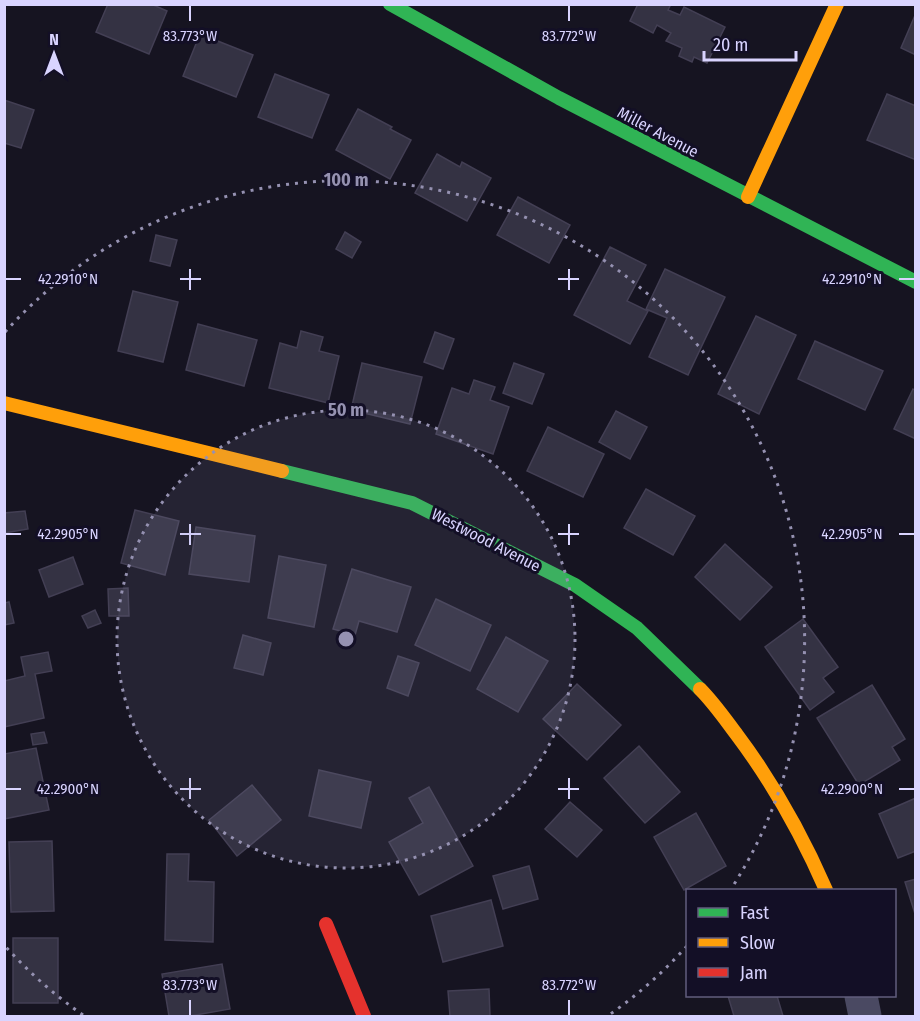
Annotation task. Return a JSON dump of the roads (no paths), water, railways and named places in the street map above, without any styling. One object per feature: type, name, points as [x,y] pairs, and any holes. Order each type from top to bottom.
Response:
[{"type":"street","name":"Miller Avenue","points":[[390,4],[558,98],[915,282]]},
{"type":"street","points":[[748,197],[837,4]]},
{"type":"street","name":"Westwood Avenue","points":[[4,404],[412,503],[575,585],[637,628],[712,701],[766,774],[811,855],[825,889]]},
{"type":"street","points":[[326,924],[364,1017]]},
{"type":"street","points":[[861,997],[865,1017]]}]
